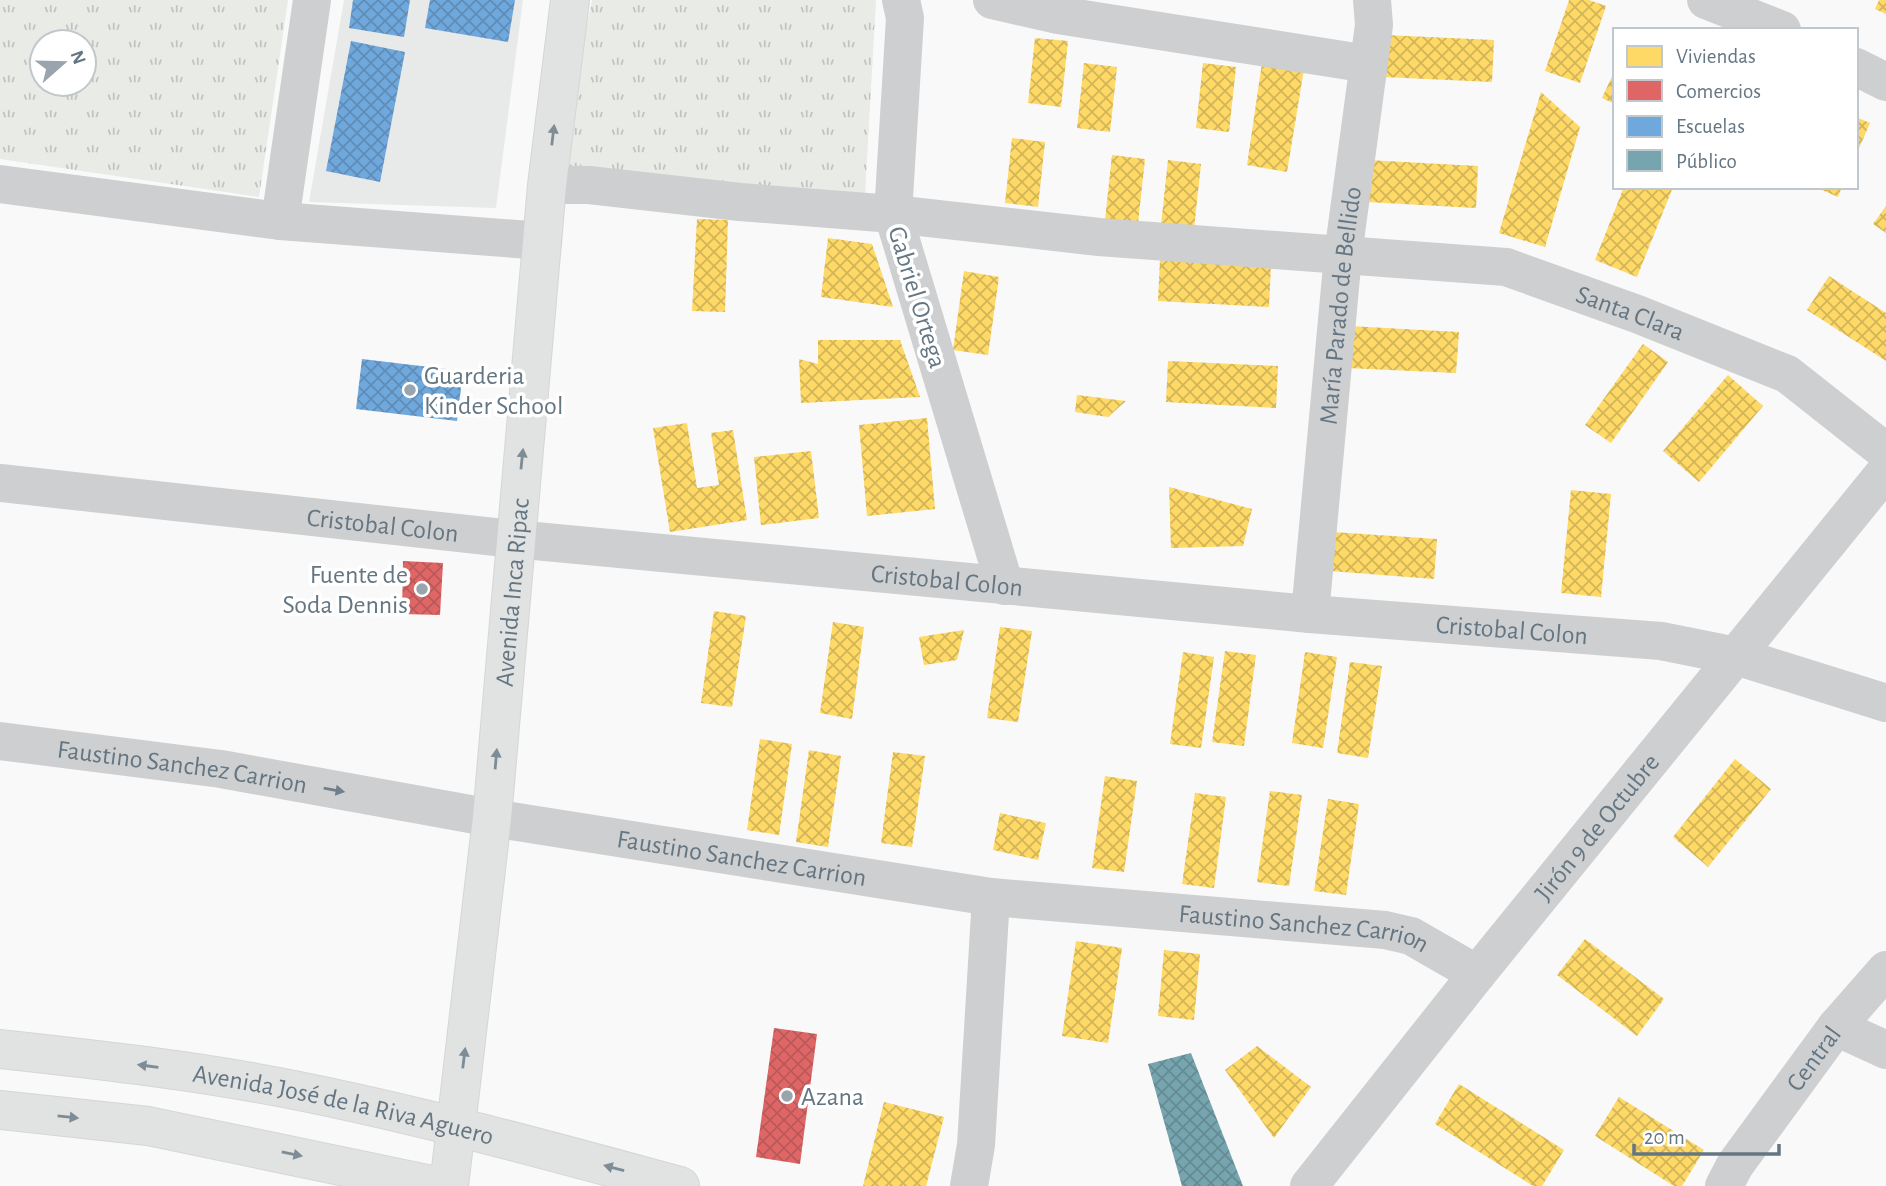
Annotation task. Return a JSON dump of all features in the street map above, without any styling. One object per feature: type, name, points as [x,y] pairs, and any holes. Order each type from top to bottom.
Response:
[{"type":"main road","name":"Avenida Inca Ripac","points":[[450,1186],[492,818],[514,540],[547,186],[570,0]]},
{"type":"main road","name":"Avenida José de la Riva Aguero","points":[[0,1049],[149,1066],[284,1088],[456,1126],[680,1186]]},
{"type":"main road","points":[[0,1110],[148,1126],[288,1152],[438,1186]]},
{"type":"street","points":[[280,221],[312,0]]},
{"type":"street","name":"Gabriel Ortega","points":[[901,0],[905,18],[893,214],[1005,586]]},
{"type":"street","points":[[992,0],[1058,15],[1368,64]]},
{"type":"street","name":"María Parado de Bellido","points":[[1310,614],[1343,255],[1374,25],[1372,0]]},
{"type":"street","points":[[1706,0],[1777,28]]},
{"type":"street","points":[[1858,68],[1886,82]]},
{"type":"street","points":[[0,184],[280,221],[543,241]]},
{"type":"street","name":"Santa Clara","points":[[547,186],[589,185],[1099,237],[1506,267],[1637,314],[1787,374],[1886,452]]},
{"type":"street","name":"Jirón 9 de Octubre","points":[[1309,1186],[1477,974],[1886,471]]},
{"type":"street","name":"Cristobal Colon","points":[[0,483],[514,540],[1310,614],[1661,641],[1736,656],[1886,703]]},
{"type":"street","name":"Faustino Sanchez Carrion","points":[[0,741],[221,769],[492,818],[991,898],[1385,930],[1411,936],[1477,974]]},
{"type":"street","points":[[969,1186],[976,1145],[991,898]]},
{"type":"street","name":"Central","points":[[1724,1186],[1735,1165],[1836,1027],[1886,970]]},
{"type":"street","points":[[1836,1027],[1886,1050]]},
{"type":"shaded area","points":[[344,0],[523,0],[496,208],[309,202]]},
{"type":"green space","points":[[0,0],[288,0],[259,197],[0,159]]},
{"type":"green space","points":[[592,0],[876,0],[865,195],[557,169]]},
{"type":"building: Viviendas","points":[[1569,0],[1589,0],[1606,6],[1580,83],[1545,71]]},
{"type":"building: Viviendas","points":[[1879,0],[1886,0],[1886,14],[1875,9]]},
{"type":"building: Viviendas","points":[[1385,35],[1494,40],[1492,82],[1383,77]]},
{"type":"building: Viviendas","points":[[1035,38],[1068,41],[1061,107],[1028,103]]},
{"type":"building: Viviendas","points":[[1263,56],[1305,63],[1287,172],[1247,165]]},
{"type":"building: Viviendas","points":[[1084,63],[1117,67],[1110,132],[1077,128]]},
{"type":"building: Viviendas","points":[[1203,63],[1236,67],[1229,132],[1196,128]]},
{"type":"building: Viviendas","points":[[1613,74],[1613,103],[1602,98]]},
{"type":"building: Viviendas","points":[[1541,92],[1580,127],[1545,247],[1499,233]]},
{"type":"building: Viviendas","points":[[1858,118],[1870,123],[1858,150]]},
{"type":"building: Viviendas","points":[[1012,138],[1045,142],[1038,207],[1005,203]]},
{"type":"building: Viviendas","points":[[1112,155],[1145,159],[1138,223],[1105,220]]},
{"type":"building: Viviendas","points":[[1168,160],[1201,164],[1194,229],[1161,225]]},
{"type":"building: Viviendas","points":[[1368,160],[1478,166],[1476,208],[1367,202]]},
{"type":"building: Viviendas","points":[[1623,189],[1672,189],[1637,277],[1595,260]]},
{"type":"building: Viviendas","points":[[1820,189],[1841,189],[1838,197]]},
{"type":"building: Viviendas","points":[[1886,206],[1886,233],[1873,224]]},
{"type":"building: Viviendas","points":[[697,219],[728,220],[725,312],[692,311]]},
{"type":"building: Viviendas","points":[[828,238],[872,244],[893,307],[821,297]]},
{"type":"building: Viviendas","points":[[1160,259],[1271,265],[1269,307],[1158,301]]},
{"type":"building: Viviendas","points":[[964,271],[999,277],[988,355],[953,350]]},
{"type":"building: Viviendas","points":[[1829,276],[1886,313],[1886,361],[1807,310]]},
{"type":"building: Viviendas","points":[[1349,326],[1459,332],[1456,373],[1347,368]]},
{"type":"building: Viviendas","points":[[818,340],[900,340],[920,397],[801,403],[799,359],[818,364]]},
{"type":"building: Viviendas","points":[[1643,344],[1668,362],[1611,443],[1585,425]]},
{"type":"building: Viviendas","points":[[1168,361],[1278,366],[1276,408],[1166,402]]},
{"type":"building: Viviendas","points":[[1728,375],[1763,406],[1699,482],[1663,451]]},
{"type":"building: Viviendas","points":[[1077,395],[1126,401],[1108,417],[1075,412]]},
{"type":"building: Viviendas","points":[[927,418],[935,509],[867,516],[859,425]]},
{"type":"building: Viviendas","points":[[687,423],[697,488],[719,485],[711,433],[733,430],[747,520],[670,532],[653,428]]},
{"type":"building: Viviendas","points":[[811,451],[819,518],[761,525],[754,457]]},
{"type":"building: Viviendas","points":[[1169,487],[1252,509],[1243,546],[1171,548]]},
{"type":"building: Viviendas","points":[[1571,490],[1611,494],[1601,597],[1561,593]]},
{"type":"building: Viviendas","points":[[1333,532],[1437,539],[1434,579],[1330,571]]},
{"type":"building: Viviendas","points":[[714,611],[746,616],[732,707],[701,703]]},
{"type":"building: Viviendas","points":[[833,622],[864,627],[852,719],[820,713]]},
{"type":"building: Viviendas","points":[[1000,627],[1032,631],[1018,722],[987,718]]},
{"type":"building: Viviendas","points":[[964,630],[957,660],[924,665],[919,637]]},
{"type":"building: Viviendas","points":[[1225,651],[1256,655],[1244,746],[1212,742]]},
{"type":"building: Viviendas","points":[[1183,652],[1214,657],[1201,748],[1170,744]]},
{"type":"building: Viviendas","points":[[1305,652],[1337,657],[1323,748],[1292,743]]},
{"type":"building: Viviendas","points":[[1350,662],[1382,666],[1368,758],[1337,753]]},
{"type":"building: Viviendas","points":[[760,739],[792,744],[779,835],[747,830]]},
{"type":"building: Viviendas","points":[[809,750],[841,756],[828,847],[796,842]]},
{"type":"building: Viviendas","points":[[893,752],[925,756],[912,847],[881,843]]},
{"type":"building: Viviendas","points":[[1735,759],[1771,789],[1708,867],[1673,837]]},
{"type":"building: Viviendas","points":[[1105,776],[1137,781],[1124,872],[1092,868]]},
{"type":"building: Viviendas","points":[[1270,791],[1302,795],[1289,886],[1257,882]]},
{"type":"building: Viviendas","points":[[1195,793],[1226,797],[1214,888],[1182,884]]},
{"type":"building: Viviendas","points":[[1328,799],[1359,804],[1346,895],[1314,891]]},
{"type":"building: Viviendas","points":[[1000,813],[1046,823],[1038,860],[993,850]]},
{"type":"building: Viviendas","points":[[1585,939],[1664,999],[1637,1036],[1557,975]]},
{"type":"building: Viviendas","points":[[1076,941],[1122,948],[1108,1043],[1062,1036]]},
{"type":"building: Viviendas","points":[[1164,950],[1200,954],[1194,1020],[1158,1016]]},
{"type":"building: Viviendas","points":[[1257,1046],[1311,1087],[1274,1138],[1225,1070]]},
{"type":"building: Viviendas","points":[[1459,1084],[1564,1150],[1542,1186],[1533,1186],[1435,1124]]},
{"type":"building: Viviendas","points":[[1619,1097],[1704,1150],[1682,1186],[1674,1186],[1595,1136]]},
{"type":"building: Viviendas","points":[[884,1102],[944,1117],[926,1186],[863,1186]]},
{"type":"building: Comercios","name":"Fuente de Soda Dennis","points":[[403,561],[443,563],[440,615],[402,614]]},
{"type":"building: Comercios","name":"Azana","points":[[774,1028],[817,1034],[800,1164],[756,1157]]},
{"type":"building: Escuelas","points":[[353,0],[410,0],[404,37],[349,28]]},
{"type":"building: Escuelas","points":[[430,0],[515,0],[508,42],[425,28]]},
{"type":"building: Escuelas","points":[[351,41],[405,52],[380,182],[326,171]]},
{"type":"building: Escuelas","name":"Guarderia Kinder School","points":[[362,359],[463,371],[457,421],[356,409]]},
{"type":"building: Público","points":[[1191,1053],[1243,1186],[1182,1186],[1148,1064]]},
{"type":"place","name":"Guarderia Kinder School","points":[[410,390]]},
{"type":"place","name":"Fuente de Soda Dennis","points":[[422,589]]},
{"type":"place","name":"Azana","points":[[787,1096]]}]
